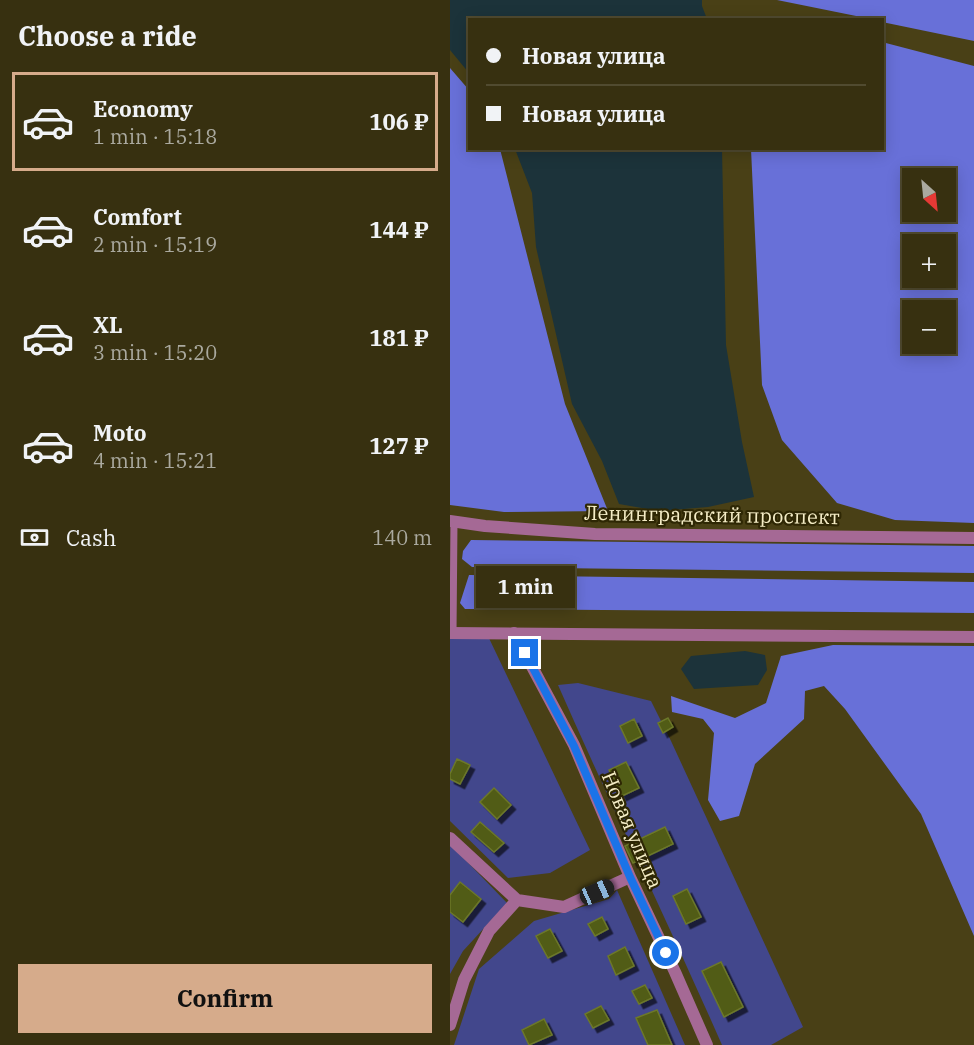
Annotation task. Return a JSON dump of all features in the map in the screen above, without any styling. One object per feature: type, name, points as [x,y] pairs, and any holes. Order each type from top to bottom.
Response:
[{"type":"street","name":"Ленинградский проспект","points":[[452,522],[595,534],[974,538]]},
{"type":"street","points":[[451,633],[974,637]]},
{"type":"street","name":"Новая улица","points":[[514,633],[574,746],[630,877],[707,1045]]},
{"type":"street","points":[[450,838],[517,900],[564,907],[630,877]]},
{"type":"street","points":[[450,1025],[464,980],[489,932],[517,900]]},
{"type":"lane","points":[[451,633],[452,522]]},
{"type":"shaded area","points":[[777,0],[974,0],[974,41],[884,22],[884,18],[866,18]]},
{"type":"shaded area","points":[[884,43],[974,66],[974,523],[895,520],[837,503],[782,440],[762,385],[751,150],[884,150]]},
{"type":"shaded area","points":[[450,68],[468,89],[468,150],[500,150],[565,404],[608,511],[504,512],[450,505]]},
{"type":"shaded area","points":[[471,540],[974,546],[974,573],[472,567],[462,559],[463,551]]},
{"type":"shaded area","points":[[469,575],[974,582],[974,613],[465,609],[460,603]]},
{"type":"shaded area","points":[[487,634],[590,850],[550,873],[508,878],[450,821],[450,637]]},
{"type":"shaded area","points":[[833,645],[974,646],[974,936],[921,814],[845,709],[824,686],[805,691],[804,719],[755,764],[739,816],[720,821],[708,800],[714,733],[703,719],[672,712],[671,696],[735,718],[766,703],[781,656]]},
{"type":"shaded area","points":[[578,683],[651,701],[803,1027],[771,1045],[722,1045],[558,685]]},
{"type":"shaded area","points":[[450,844],[507,903],[463,951],[450,974]]},
{"type":"shaded area","points":[[617,890],[685,1045],[454,1045],[479,969],[534,921],[609,899]]},
{"type":"water","points":[[450,0],[702,0],[707,18],[468,18],[468,72],[450,50]]},
{"type":"water","points":[[515,150],[722,150],[726,345],[742,442],[754,497],[708,507],[659,511],[619,504],[602,461],[572,404],[536,247],[532,193]]},
{"type":"water","points":[[745,651],[765,655],[767,670],[758,685],[694,689],[681,669],[691,656]]},
{"type":"building","points":[[668,718],[673,727],[663,733],[658,723]]},
{"type":"building","points":[[634,719],[642,736],[628,743],[620,726]]},
{"type":"building","points":[[457,759],[470,765],[460,784],[450,779]]},
{"type":"building","points":[[626,762],[639,788],[622,796],[609,770]]},
{"type":"building","points":[[494,788],[511,805],[497,819],[480,802]]},
{"type":"building","points":[[480,822],[504,843],[494,852],[471,832]]},
{"type":"building","points":[[665,827],[673,844],[633,863],[625,846]]},
{"type":"building","points":[[460,882],[481,899],[463,922],[450,912],[450,895]]},
{"type":"building","points":[[687,889],[701,917],[686,924],[673,896]]},
{"type":"building","points":[[602,917],[608,929],[595,936],[588,924]]},
{"type":"building","points":[[550,929],[562,951],[548,958],[536,936]]},
{"type":"building","points":[[625,947],[634,966],[616,975],[608,956]]},
{"type":"building","points":[[721,962],[743,1007],[724,1017],[702,971]]},
{"type":"building","points":[[645,985],[652,998],[639,1004],[632,991]]},
{"type":"building","points":[[601,1006],[609,1020],[593,1028],[585,1014]]},
{"type":"building","points":[[657,1010],[672,1045],[648,1045],[636,1018]]},
{"type":"building","points":[[544,1019],[552,1035],[529,1045],[522,1030]]},
{"type":"route","points":[[525,653],[574,746],[630,877],[666,953]]}]
